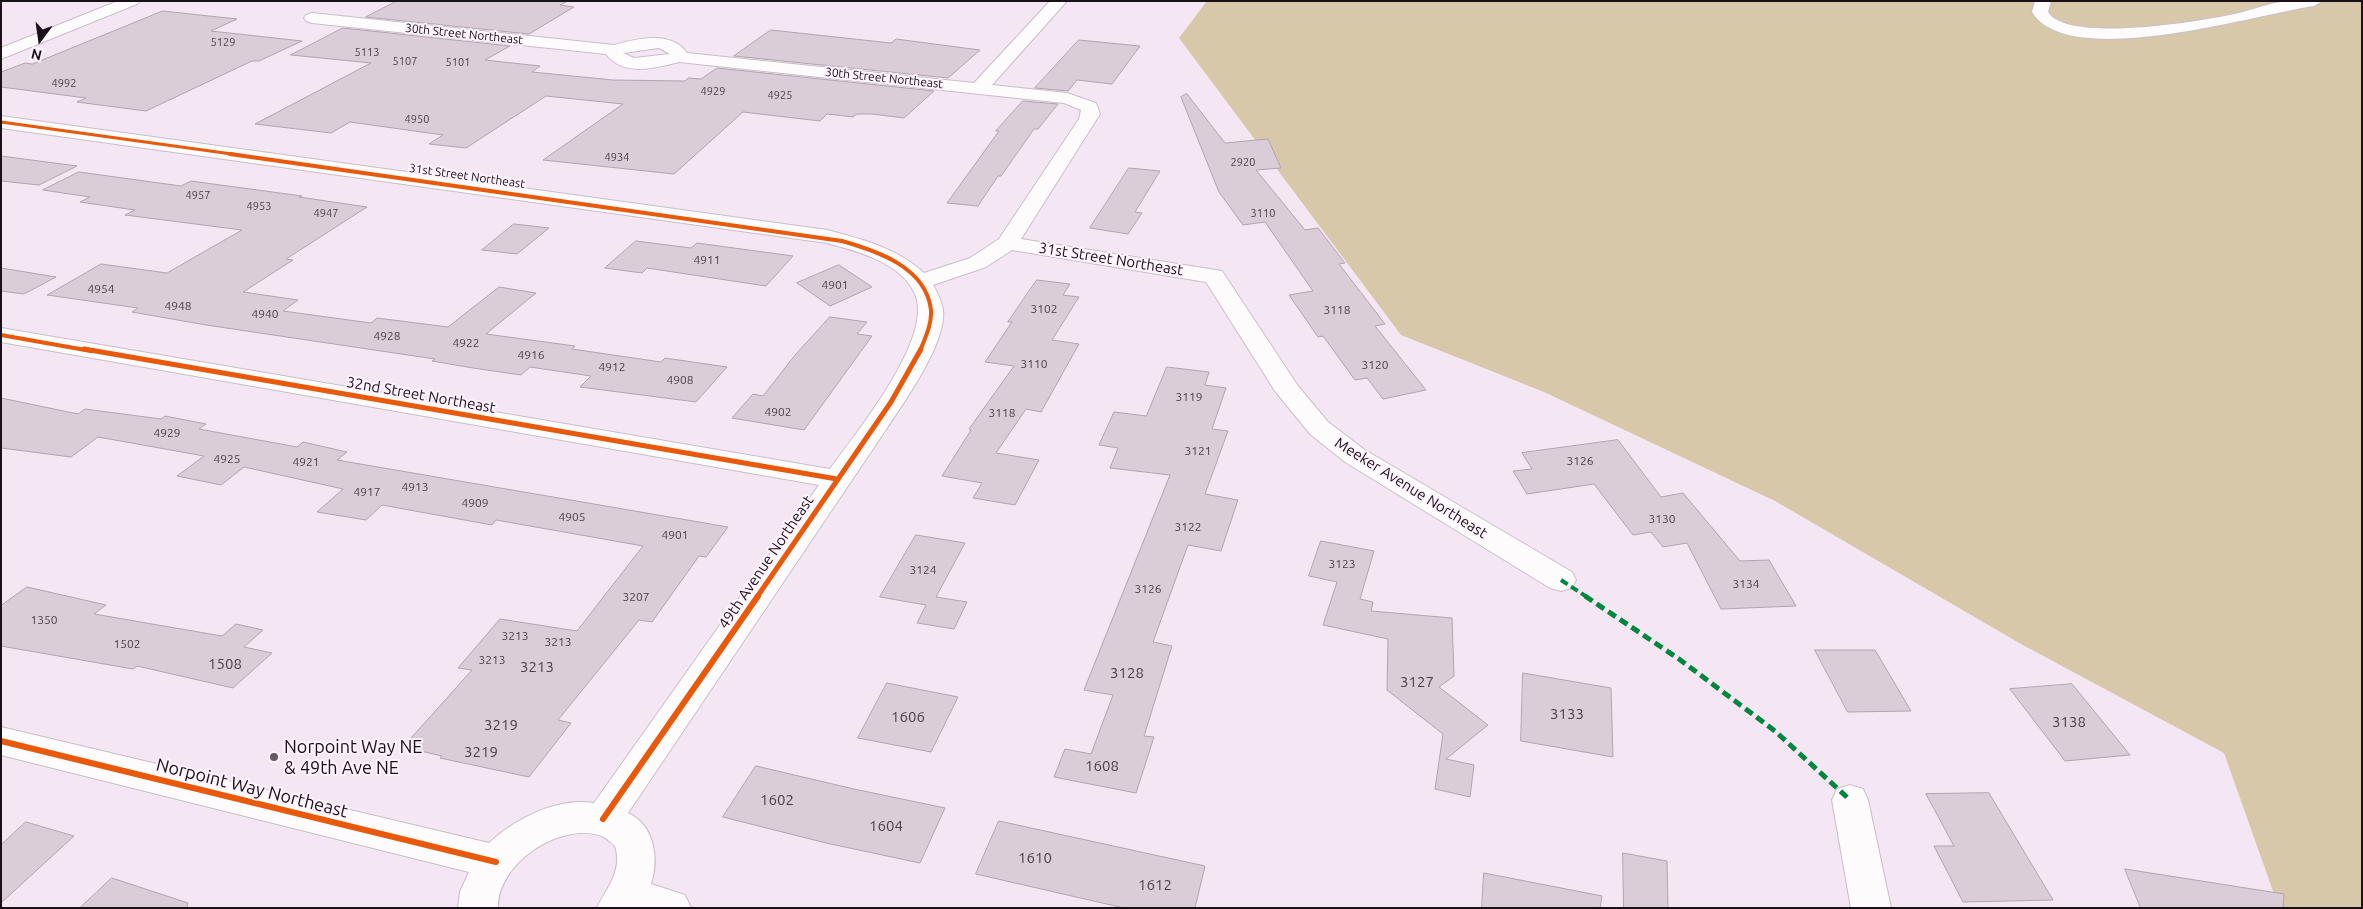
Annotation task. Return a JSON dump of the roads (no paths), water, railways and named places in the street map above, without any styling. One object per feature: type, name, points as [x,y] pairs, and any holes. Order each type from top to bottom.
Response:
[{"type":"street","points":[[1,54],[132,1]]},
{"type":"street","points":[[979,88],[1059,1]]},
{"type":"street","points":[[2043,1],[2039,7],[2040,18],[2050,24],[2072,29],[2126,33],[2220,21],[2285,5],[2314,1]]},
{"type":"street","name":"30th Street Northeast","points":[[312,18],[615,50],[615,57],[632,63],[660,62],[678,56],[1067,98],[1090,107],[1088,119],[1007,243]]},
{"type":"street","name":"31st Street Northeast","points":[[1,122],[827,237],[878,252],[893,260],[920,281]]},
{"type":"street","points":[[920,281],[952,272],[982,260],[1001,250],[1007,243]]},
{"type":"street","name":"31st Street Northeast","points":[[1007,243],[1214,276]]},
{"type":"street","name":"Meeker Avenue Northeast","points":[[1214,276],[1288,391],[1318,428],[1355,456],[1561,580]]},
{"type":"street","name":"49th Avenue Northeast","points":[[603,819],[739,626],[837,479],[877,423],[913,364],[929,332],[931,311],[930,301],[920,281]]},
{"type":"street","name":"32nd Street Northeast","points":[[1,335],[837,479]]},
{"type":"street","name":"Norpoint Way Northeast","points":[[3,744],[496,862]]},
{"type":"street","points":[[1850,800],[1871,908]]},
{"type":"street","points":[[478,908],[483,883],[496,862],[514,844],[536,831],[558,822],[582,818],[603,819],[620,826],[632,839],[638,855],[636,875],[623,901],[671,908]]},
{"type":"place","name":"Norpoint Way NE & 49th Ave NE","points":[[274,757]]}]
